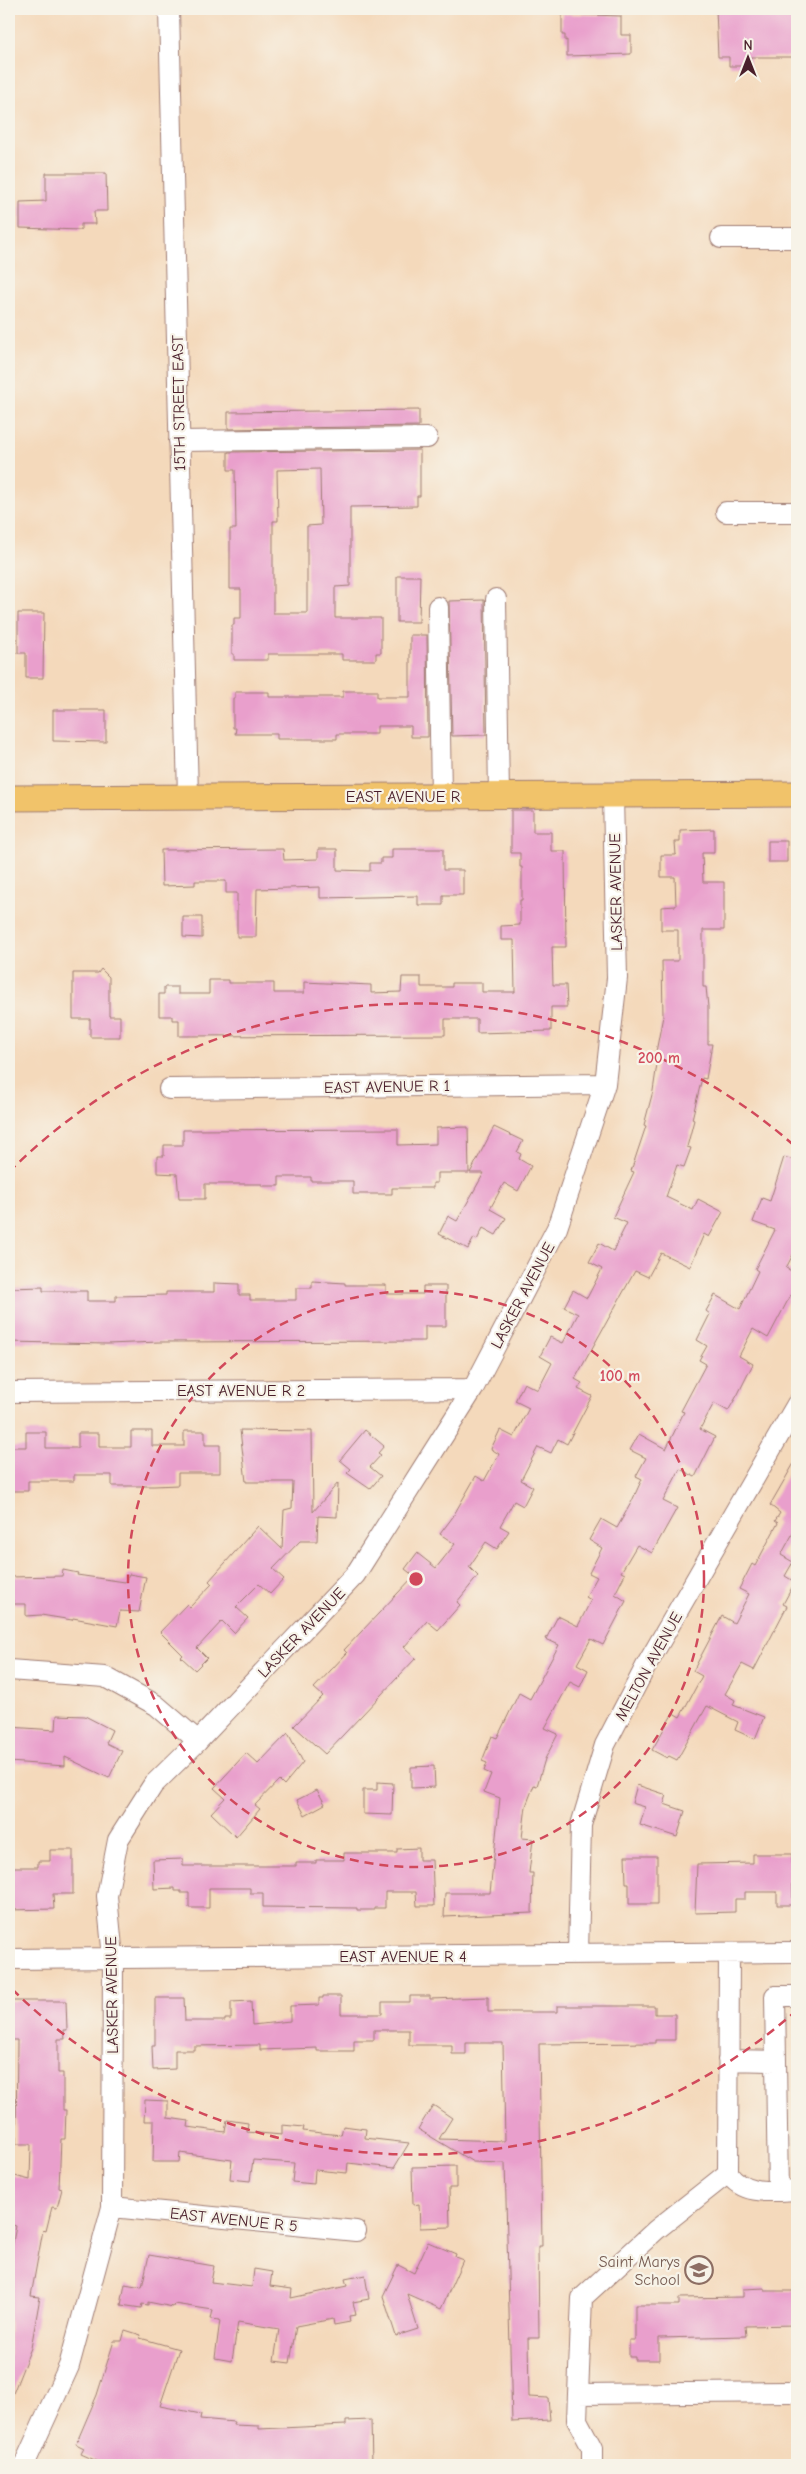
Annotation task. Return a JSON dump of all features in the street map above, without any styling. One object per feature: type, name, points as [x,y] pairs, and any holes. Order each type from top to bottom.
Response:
[{"type":"main road","name":"EAST AVENUE R","points":[[9,798],[797,794]]},
{"type":"street","name":"15TH STREET EAST","points":[[169,9],[188,797]]},
{"type":"street","points":[[722,238],[797,238]]},
{"type":"street","points":[[179,441],[427,438]]},
{"type":"street","points":[[726,512],[797,512]]},
{"type":"street","points":[[496,599],[499,796]]},
{"type":"street","points":[[438,606],[441,796]]},
{"type":"street","name":"LASKER AVENUE","points":[[28,2464],[69,2366],[112,2207],[113,1958],[107,1896],[118,1840],[152,1785],[198,1741],[356,1575],[473,1389],[557,1228],[605,1084],[617,978],[613,796]]},
{"type":"street","name":"EAST AVENUE R 1","points":[[169,1089],[605,1084]]},
{"type":"street","name":"EAST AVENUE R 2","points":[[9,1392],[473,1389]]},
{"type":"street","name":"MELTON AVENUE","points":[[578,1954],[581,1825],[605,1745],[646,1666],[797,1404]]},
{"type":"street","points":[[9,1670],[105,1677],[156,1705],[198,1741]]},
{"type":"street","name":"EAST AVENUE R 4","points":[[9,1959],[797,1952]]},
{"type":"street","points":[[729,1953],[728,2173],[736,2184],[757,2191],[788,2190],[776,2061],[775,1996],[797,1996]]},
{"type":"street","points":[[728,2060],[776,2061]]},
{"type":"street","points":[[592,2465],[592,2448],[577,2420],[582,2298],[656,2230],[728,2173]]},
{"type":"street","name":"EAST AVENUE R 5","points":[[112,2207],[356,2231]]},
{"type":"street","points":[[578,2394],[797,2392]]},
{"type":"building","points":[[716,9],[797,9],[797,57],[750,57],[750,66],[729,66],[729,57],[718,57]]},
{"type":"building","points":[[562,14],[621,16],[621,35],[631,35],[631,54],[567,56],[567,40],[565,41],[565,35],[562,35]]},
{"type":"building","points":[[46,173],[106,173],[107,211],[94,211],[95,224],[81,224],[81,230],[20,228],[20,202],[46,201]]},
{"type":"building","points":[[419,410],[419,426],[228,429],[228,412]]},
{"type":"building","points":[[420,450],[420,496],[417,496],[417,506],[350,507],[350,586],[335,587],[335,618],[381,618],[381,653],[376,653],[376,660],[342,660],[342,654],[268,654],[268,660],[234,660],[234,654],[232,654],[232,625],[234,625],[234,618],[241,618],[241,589],[230,589],[230,529],[236,529],[235,470],[228,470],[228,452]],"holes":[[[320,469],[321,525],[307,526],[307,613],[273,613],[273,521],[278,521],[277,470]]]},
{"type":"building","points":[[397,576],[420,576],[419,622],[397,622]]},
{"type":"building","points":[[484,600],[486,735],[452,736],[449,601]]},
{"type":"building","points":[[18,613],[44,613],[43,678],[26,678],[26,653],[18,653]]},
{"type":"building","points":[[410,635],[427,635],[428,737],[411,737],[411,726],[377,726],[377,734],[337,734],[337,739],[277,739],[277,734],[235,734],[236,728],[233,728],[233,698],[235,698],[235,692],[269,692],[269,697],[343,697],[343,691],[377,691],[377,697],[410,697]]},
{"type":"building","points":[[53,710],[106,710],[106,742],[53,741]]},
{"type":"building","points":[[511,810],[533,810],[533,832],[551,832],[551,851],[565,851],[566,947],[552,947],[553,985],[566,985],[567,1007],[551,1007],[551,1031],[477,1033],[477,1019],[445,1019],[445,1035],[179,1036],[179,1020],[172,1020],[172,1016],[159,1016],[159,994],[164,994],[164,987],[178,987],[178,994],[209,994],[209,980],[228,980],[228,983],[274,983],[274,993],[304,993],[304,982],[371,985],[371,993],[401,992],[402,977],[421,977],[421,987],[452,987],[452,983],[482,983],[482,992],[515,992],[514,940],[501,940],[501,926],[520,925],[520,900],[522,900],[520,853],[511,853]]},
{"type":"building","points":[[714,829],[714,853],[702,853],[703,882],[724,882],[724,930],[703,930],[703,987],[706,987],[708,1007],[708,1044],[712,1044],[706,1079],[702,1078],[692,1119],[694,1120],[687,1147],[691,1148],[684,1167],[677,1165],[666,1197],[693,1210],[698,1199],[723,1212],[709,1237],[704,1234],[690,1267],[661,1253],[648,1277],[635,1271],[575,1379],[582,1383],[578,1389],[592,1396],[567,1444],[558,1439],[551,1453],[538,1447],[521,1480],[533,1487],[523,1506],[514,1501],[500,1526],[509,1531],[497,1549],[486,1542],[469,1567],[478,1576],[457,1602],[460,1605],[438,1630],[427,1621],[404,1647],[416,1658],[325,1754],[294,1726],[323,1696],[314,1688],[347,1653],[344,1650],[414,1576],[405,1569],[417,1553],[436,1568],[455,1544],[440,1534],[452,1518],[476,1476],[484,1481],[499,1454],[491,1449],[500,1430],[514,1437],[529,1408],[515,1401],[524,1383],[538,1390],[552,1363],[540,1356],[550,1337],[563,1343],[578,1314],[564,1307],[573,1290],[587,1298],[602,1269],[589,1262],[599,1243],[613,1251],[627,1223],[613,1217],[634,1172],[631,1171],[646,1126],[644,1125],[653,1091],[658,1057],[655,1057],[663,1016],[662,961],[678,961],[678,930],[661,930],[661,907],[676,906],[675,877],[661,877],[661,855],[676,855],[675,842],[680,842],[680,830]]},
{"type":"building","points":[[768,841],[787,841],[787,862],[768,862]]},
{"type":"building","points":[[283,849],[284,860],[318,859],[318,849],[337,849],[337,870],[370,871],[370,863],[381,863],[381,858],[392,858],[392,849],[443,849],[443,870],[463,870],[463,895],[443,895],[443,905],[418,905],[418,896],[320,898],[320,887],[257,889],[256,937],[237,937],[237,893],[226,893],[226,881],[195,881],[195,885],[162,886],[161,850]]},
{"type":"building","points":[[183,917],[202,917],[202,938],[183,937]]},
{"type":"building","points":[[101,969],[109,977],[109,1016],[120,1016],[120,1037],[90,1037],[90,1019],[73,1019],[73,973],[98,973]]},
{"type":"building","points":[[468,1127],[469,1173],[437,1173],[437,1183],[433,1183],[433,1188],[392,1188],[392,1194],[353,1194],[353,1181],[311,1181],[311,1177],[279,1177],[279,1186],[262,1186],[262,1184],[205,1184],[205,1199],[179,1199],[177,1174],[157,1173],[157,1156],[164,1156],[164,1145],[183,1145],[183,1130],[398,1129],[398,1145],[436,1144],[436,1128]]},
{"type":"building","points":[[494,1127],[523,1141],[517,1152],[521,1154],[519,1159],[531,1166],[518,1191],[504,1183],[490,1209],[506,1218],[496,1235],[483,1228],[477,1240],[474,1238],[468,1249],[439,1234],[448,1216],[457,1221],[484,1173],[470,1173]]},
{"type":"building","points":[[784,1157],[797,1161],[797,1247],[786,1268],[797,1274],[797,1283],[768,1338],[753,1329],[739,1356],[753,1364],[738,1394],[728,1411],[714,1403],[700,1429],[715,1437],[695,1477],[680,1469],[663,1501],[677,1508],[652,1553],[637,1545],[621,1572],[625,1574],[615,1594],[626,1601],[603,1645],[591,1639],[577,1664],[588,1670],[580,1687],[570,1682],[545,1728],[558,1734],[545,1759],[537,1786],[534,1785],[526,1806],[522,1838],[533,1839],[529,1873],[533,1873],[532,1913],[444,1917],[445,1893],[490,1893],[500,1798],[484,1792],[491,1774],[484,1771],[487,1763],[482,1761],[492,1736],[497,1738],[519,1693],[530,1699],[559,1645],[546,1639],[558,1616],[578,1626],[591,1600],[586,1597],[597,1577],[589,1573],[602,1548],[589,1540],[601,1519],[617,1528],[632,1501],[642,1479],[636,1476],[646,1458],[630,1450],[639,1434],[666,1449],[684,1412],[681,1411],[706,1364],[699,1360],[707,1346],[697,1340],[710,1314],[706,1311],[715,1295],[740,1309],[758,1271],[755,1269],[775,1230],[753,1222],[762,1198],[770,1201]]},
{"type":"building","points":[[312,1281],[345,1283],[345,1285],[386,1285],[386,1294],[423,1294],[423,1286],[446,1286],[446,1326],[425,1326],[425,1341],[159,1342],[107,1344],[9,1342],[9,1288],[43,1287],[43,1291],[87,1291],[87,1301],[116,1301],[116,1296],[166,1295],[166,1292],[214,1292],[214,1283],[239,1284],[239,1295],[250,1295],[250,1300],[296,1300],[296,1288],[312,1288]]},
{"type":"building","points":[[240,1430],[312,1431],[313,1512],[338,1483],[337,1517],[318,1516],[317,1541],[300,1541],[273,1569],[284,1579],[270,1594],[259,1584],[236,1607],[248,1618],[234,1633],[222,1621],[197,1648],[207,1658],[195,1670],[160,1632],[187,1604],[190,1607],[212,1584],[209,1581],[258,1526],[282,1549],[284,1510],[292,1508],[293,1482],[246,1482]]},
{"type":"building","points":[[365,1430],[384,1446],[378,1453],[381,1455],[370,1467],[381,1476],[370,1489],[347,1473],[351,1469],[340,1460]]},
{"type":"building","points":[[131,1431],[152,1431],[152,1446],[184,1446],[184,1431],[205,1431],[205,1445],[220,1445],[220,1473],[178,1473],[178,1485],[154,1486],[112,1486],[112,1475],[74,1475],[74,1481],[28,1481],[28,1491],[9,1491],[9,1447],[26,1447],[26,1432],[46,1432],[46,1448],[78,1448],[78,1433],[99,1433],[99,1447],[131,1447]]},
{"type":"building","points":[[797,1458],[797,1526],[781,1555],[793,1562],[785,1576],[795,1582],[783,1604],[787,1606],[754,1670],[742,1664],[725,1694],[735,1700],[733,1705],[764,1717],[755,1739],[735,1730],[738,1722],[707,1706],[677,1760],[669,1756],[667,1758],[652,1750],[673,1713],[680,1717],[702,1676],[693,1671],[722,1616],[734,1623],[749,1594],[739,1589],[752,1564],[755,1566],[778,1523],[775,1521],[780,1513],[770,1505]]},
{"type":"building","points":[[63,1570],[78,1573],[77,1575],[125,1582],[129,1574],[146,1577],[139,1612],[120,1611],[117,1626],[73,1618],[72,1620],[41,1615],[26,1616],[26,1604],[13,1604],[13,1600],[9,1600],[9,1577],[62,1576]]},
{"type":"building","points":[[57,1715],[85,1716],[112,1730],[106,1743],[122,1751],[109,1778],[65,1757],[65,1766],[9,1762],[9,1727],[56,1730]]},
{"type":"building","points":[[288,1733],[303,1762],[284,1785],[279,1780],[255,1805],[260,1809],[236,1837],[211,1813],[225,1798],[214,1788],[246,1753],[258,1764]]},
{"type":"building","points":[[434,1766],[435,1787],[411,1788],[411,1767]]},
{"type":"building","points":[[377,1782],[393,1783],[392,1815],[363,1814],[363,1790],[377,1790]]},
{"type":"building","points":[[637,1785],[667,1795],[664,1804],[685,1811],[677,1837],[640,1825],[645,1807],[632,1803]]},
{"type":"building","points":[[317,1790],[325,1804],[305,1815],[297,1800]]},
{"type":"building","points":[[419,1848],[419,1860],[432,1860],[434,1906],[417,1906],[416,1892],[385,1892],[385,1908],[374,1908],[374,1910],[357,1910],[357,1908],[263,1907],[263,1893],[250,1893],[250,1888],[209,1888],[209,1908],[189,1908],[189,1893],[175,1891],[175,1888],[154,1889],[153,1860],[183,1859],[183,1866],[296,1866],[296,1863],[316,1863],[316,1860],[344,1860],[344,1853],[397,1853],[397,1849]]},
{"type":"building","points":[[50,1850],[73,1850],[73,1894],[53,1894],[54,1909],[9,1910],[9,1867],[38,1867],[38,1861],[50,1861]]},
{"type":"building","points":[[753,1854],[792,1854],[793,1905],[777,1905],[777,1892],[745,1892],[745,1899],[735,1899],[735,1912],[695,1913],[697,1864],[753,1863]]},
{"type":"building","points":[[625,1856],[657,1856],[657,1904],[629,1904],[629,1883],[626,1883]]},
{"type":"building","points":[[323,1996],[341,1996],[341,2014],[382,2014],[382,2002],[410,2002],[410,1996],[430,1996],[430,1999],[488,1997],[488,2012],[557,2012],[557,2006],[655,2006],[655,2014],[675,2014],[675,2040],[655,2040],[655,2043],[539,2044],[542,2246],[538,2246],[539,2338],[528,2338],[529,2397],[548,2398],[550,2420],[512,2422],[505,2163],[473,2162],[418,2129],[433,2105],[452,2118],[439,2139],[505,2141],[503,2043],[466,2043],[466,2054],[452,2054],[452,2045],[409,2045],[409,2030],[374,2030],[374,2040],[354,2040],[354,2051],[317,2051],[317,2048],[260,2050],[260,2045],[194,2046],[194,2050],[175,2050],[175,2069],[153,2070],[152,2046],[155,2046],[155,1998],[184,1998],[185,2021],[225,2021],[225,2019],[231,2019],[231,2002],[251,2001],[252,2025],[290,2021],[290,2006],[319,2005],[319,1998],[323,1998]]},
{"type":"building","points":[[9,2001],[66,2001],[67,2030],[64,2030],[65,2039],[58,2039],[58,2073],[63,2073],[63,2110],[66,2110],[65,2139],[61,2139],[59,2188],[62,2189],[57,2208],[52,2207],[46,2231],[43,2230],[31,2296],[40,2297],[31,2348],[10,2401],[9,2264],[16,2226],[9,2224],[9,2186],[11,2175],[30,2180],[31,2144],[16,2144],[17,2040],[9,2040]]},
{"type":"building","points":[[145,2100],[168,2101],[168,2118],[189,2121],[188,2127],[225,2132],[227,2120],[248,2123],[247,2132],[282,2135],[282,2125],[304,2127],[303,2131],[341,2135],[343,2126],[366,2129],[365,2138],[409,2143],[394,2168],[348,2163],[347,2173],[315,2170],[314,2184],[292,2182],[294,2163],[253,2160],[250,2181],[230,2179],[232,2160],[180,2153],[179,2162],[153,2162],[154,2121],[144,2121]]},
{"type":"building","points":[[456,2166],[456,2188],[449,2188],[450,2227],[420,2228],[419,2204],[413,2205],[412,2167]]},
{"type":"building","points":[[428,2242],[456,2254],[455,2257],[463,2260],[441,2309],[407,2294],[418,2329],[396,2336],[383,2296],[398,2265],[414,2273]]},
{"type":"building","points":[[149,2255],[214,2266],[211,2282],[252,2287],[254,2269],[272,2272],[270,2286],[292,2289],[291,2298],[347,2286],[345,2279],[365,2275],[369,2299],[353,2302],[356,2315],[349,2316],[350,2322],[334,2325],[333,2319],[296,2326],[290,2363],[274,2361],[279,2329],[238,2322],[232,2361],[215,2358],[220,2320],[211,2319],[213,2310],[174,2304],[173,2307],[148,2302],[148,2305],[142,2304],[141,2308],[121,2305],[125,2284],[142,2287]]},
{"type":"building","points":[[765,2288],[765,2291],[797,2291],[797,2325],[745,2326],[746,2336],[659,2338],[659,2360],[635,2360],[635,2357],[629,2357],[629,2340],[635,2340],[635,2305],[679,2305],[679,2298],[743,2297],[743,2289]]},
{"type":"building","points":[[125,2330],[141,2335],[140,2338],[179,2349],[160,2406],[201,2414],[200,2419],[234,2422],[233,2425],[259,2426],[259,2429],[346,2425],[346,2421],[371,2420],[372,2465],[106,2465],[81,2454],[84,2448],[76,2444],[97,2395],[114,2341],[122,2341]]},
{"type":"place","name":"Saint Marys School","points":[[699,2270]]}]
